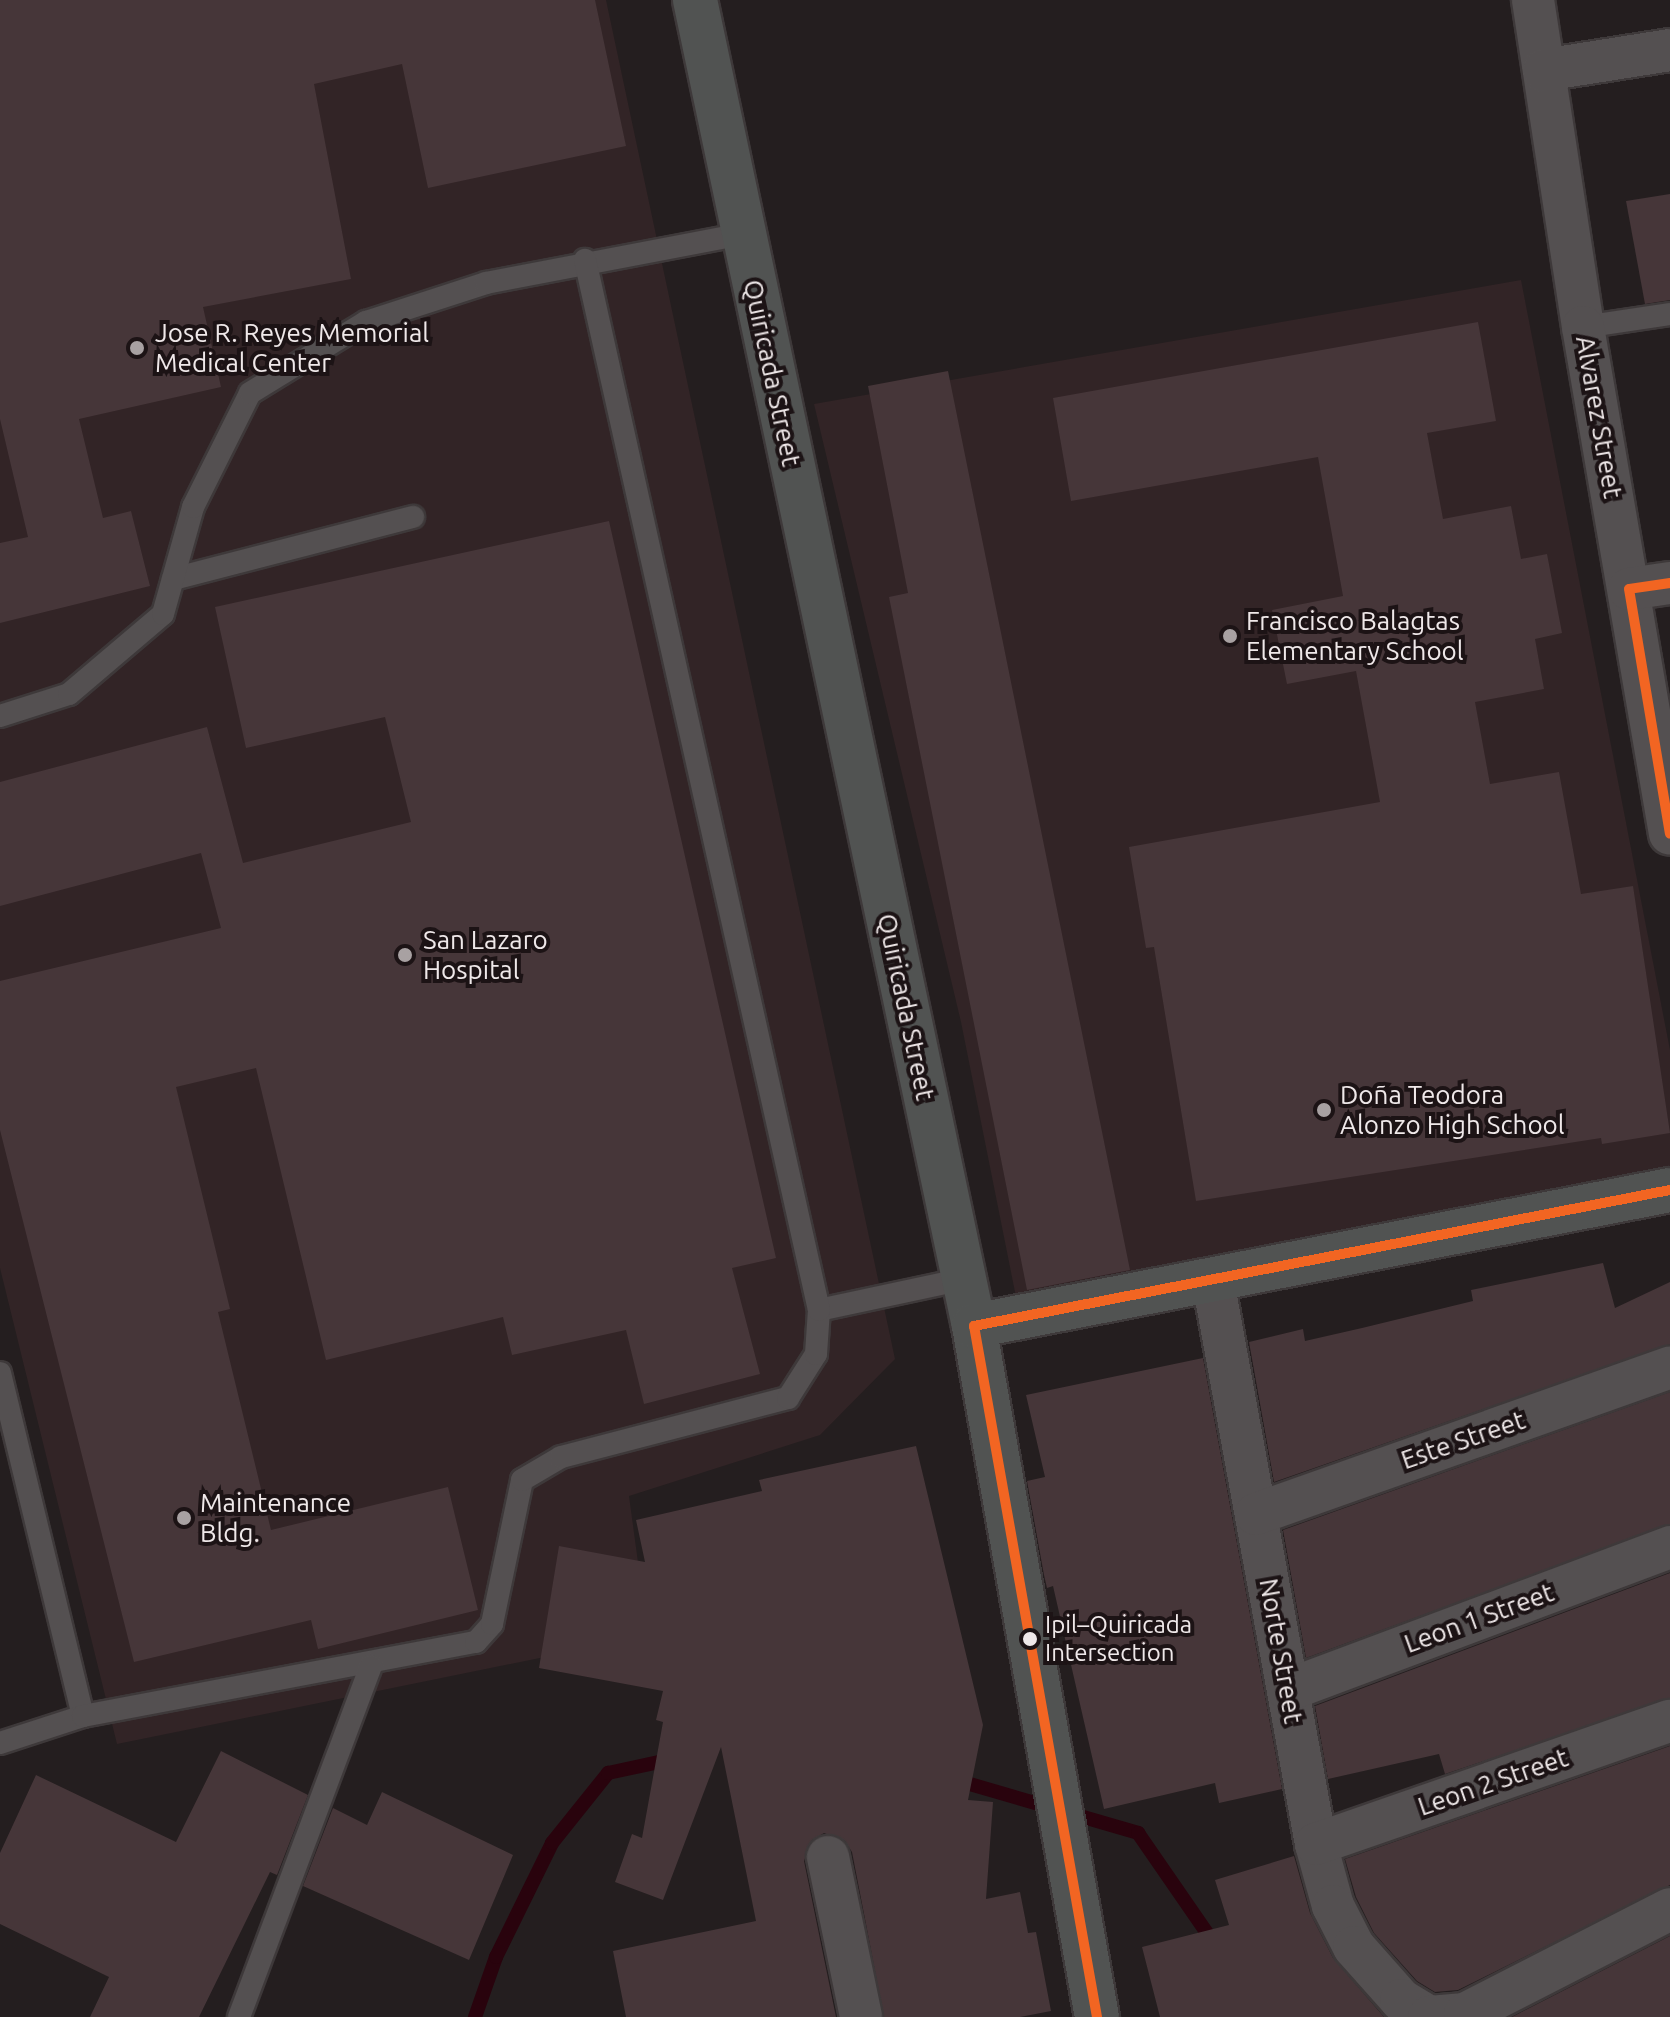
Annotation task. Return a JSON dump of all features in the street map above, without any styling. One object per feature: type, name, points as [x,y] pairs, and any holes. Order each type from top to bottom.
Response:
[{"type":"street","name":"Quiricada Street","points":[[695,0],[974,1326],[1067,1832],[1097,2017]]},
{"type":"street","name":"Alvarez Street","points":[[1533,0],[1583,327],[1670,834]]},
{"type":"street","points":[[1544,70],[1670,50]]},
{"type":"street","points":[[1629,589],[1670,583]]},
{"type":"street","points":[[974,1326],[1670,1190]]},
{"type":"street","name":"Norte Street","points":[[1213,1281],[1316,1844],[1333,1906],[1354,1947],[1401,2000],[1429,2017],[1465,2014],[1670,1909]]},
{"type":"street","name":"Este Street","points":[[1256,1514],[1670,1367]]},
{"type":"street","name":"Leon 1 Street","points":[[1288,1690],[1670,1547]]},
{"type":"street","name":"Leon 2 Street","points":[[1316,1844],[1670,1721]]},
{"type":"street","points":[[828,1857],[861,2017]]},
{"type":"lane","points":[[0,716],[69,694],[163,614],[193,507],[250,393],[366,322],[486,283],[585,260],[742,234]]},
{"type":"lane","points":[[0,1743],[83,1716],[371,1666],[476,1642],[492,1624],[522,1480],[561,1457],[788,1398],[816,1354],[819,1310],[585,260]]},
{"type":"lane","points":[[1583,327],[1670,314]]},
{"type":"lane","points":[[173,579],[413,517]]},
{"type":"lane","points":[[819,1310],[964,1279]]},
{"type":"lane","points":[[0,1373],[83,1716]]},
{"type":"lane","points":[[239,2017],[371,1666]]},
{"type":"shaded area","name":"San Lazaro Hospital","points":[[0,0],[606,0],[895,1359],[820,1435],[629,1496],[648,1636],[117,1744],[0,1268]]},
{"type":"shaded area","name":"Francisco Balagtas Elementary School","points":[[1521,280],[1670,1050],[1670,1169],[1019,1312],[961,1022],[814,404]]},
{"type":"building","name":"Jose R. Reyes Memorial Medical Center","points":[[0,0],[595,0],[626,146],[428,188],[402,64],[314,84],[351,279],[203,307],[221,387],[79,419],[103,518],[131,511],[150,586],[0,623],[0,543],[28,537],[0,419]]},
{"type":"building","points":[[1670,194],[1670,300],[1645,304],[1626,201]]},
{"type":"building","points":[[1478,322],[1496,421],[1427,433],[1443,519],[1511,506],[1521,559],[1547,554],[1562,633],[1535,639],[1544,689],[1475,702],[1490,784],[1559,772],[1581,894],[1633,886],[1670,1133],[1602,1144],[1601,1138],[1196,1201],[1154,947],[1146,948],[1129,847],[1380,802],[1356,671],[1287,684],[1272,610],[1343,596],[1318,457],[1071,501],[1053,398]]},
{"type":"building","points":[[948,371],[1130,1270],[1027,1290],[889,597],[908,593],[868,386]]},
{"type":"building","points":[[609,521],[776,1258],[732,1268],[760,1374],[644,1404],[626,1330],[512,1355],[503,1317],[326,1360],[256,1068],[176,1087],[230,1309],[218,1312],[271,1530],[448,1487],[478,1610],[318,1649],[311,1620],[134,1662],[0,1130],[0,981],[221,928],[201,853],[0,906],[0,782],[207,727],[243,863],[411,822],[385,717],[246,748],[215,607]]},
{"type":"building","points":[[1603,1263],[1615,1308],[1670,1282],[1670,1344],[1274,1482],[1249,1342],[1303,1329],[1305,1341],[1473,1301],[1471,1290]]},
{"type":"building","points":[[1203,1358],[1282,1789],[1219,1803],[1215,1783],[1104,1809],[1053,1586],[1047,1588],[1044,1575],[1027,1481],[1045,1477],[1026,1395]]},
{"type":"building","points":[[1670,1392],[1670,1524],[1306,1658],[1283,1530]]},
{"type":"building","points":[[916,1446],[983,1725],[968,1800],[993,1802],[986,1899],[1020,1892],[1028,1933],[1036,1932],[1051,2011],[1020,2017],[884,2017],[852,1852],[845,1841],[824,1833],[812,1840],[804,1861],[836,2017],[626,2017],[613,1951],[756,1921],[721,1747],[663,1900],[615,1882],[632,1834],[642,1838],[663,1722],[656,1720],[663,1691],[539,1668],[559,1546],[645,1562],[636,1520],[762,1491],[759,1480]]},
{"type":"building","points":[[1670,1573],[1670,1698],[1445,1774],[1439,1754],[1328,1779],[1315,1706]]},
{"type":"building","points":[[1670,1746],[1670,1885],[1458,1990],[1435,1992],[1417,1981],[1374,1933],[1356,1897],[1345,1859]]},
{"type":"building","points":[[221,1751],[308,1795],[277,1875],[270,1872],[199,2017],[90,2017],[109,1977],[0,1924],[0,1853],[36,1775],[176,1842]]},
{"type":"building","points":[[382,1792],[513,1855],[469,1960],[303,1886],[333,1808],[367,1825]]},
{"type":"building","points":[[1294,1856],[1310,1913],[1333,1958],[1384,2017],[1160,2017],[1142,1947],[1229,1925],[1215,1880]]},
{"type":"building","points":[[1670,1936],[1670,2017],[1512,2017]]},
{"type":"waterway","points":[[475,2017],[496,1957],[552,1843],[608,1773],[673,1759]]},
{"type":"waterway","points":[[956,1780],[1138,1833],[1216,1946]]},
{"type":"transit line","points":[[1670,583],[1629,589],[1670,834]]},
{"type":"transit line","points":[[1097,2017],[974,1326],[1670,1190]]},
{"type":"place","name":"Jose R. Reyes Memorial Medical Center","points":[[137,348]]},
{"type":"place","name":"Francisco Balagtas Elementary School","points":[[1230,636]]},
{"type":"place","name":"San Lazaro Hospital","points":[[405,955]]},
{"type":"place","name":"Doña Teodora Alonzo High School","points":[[1324,1110]]},
{"type":"place","name":"Maintenance Bldg.","points":[[184,1518]]},
{"type":"place","name":"Ipil–Quiricada Intersection","points":[[1030,1639]]}]
